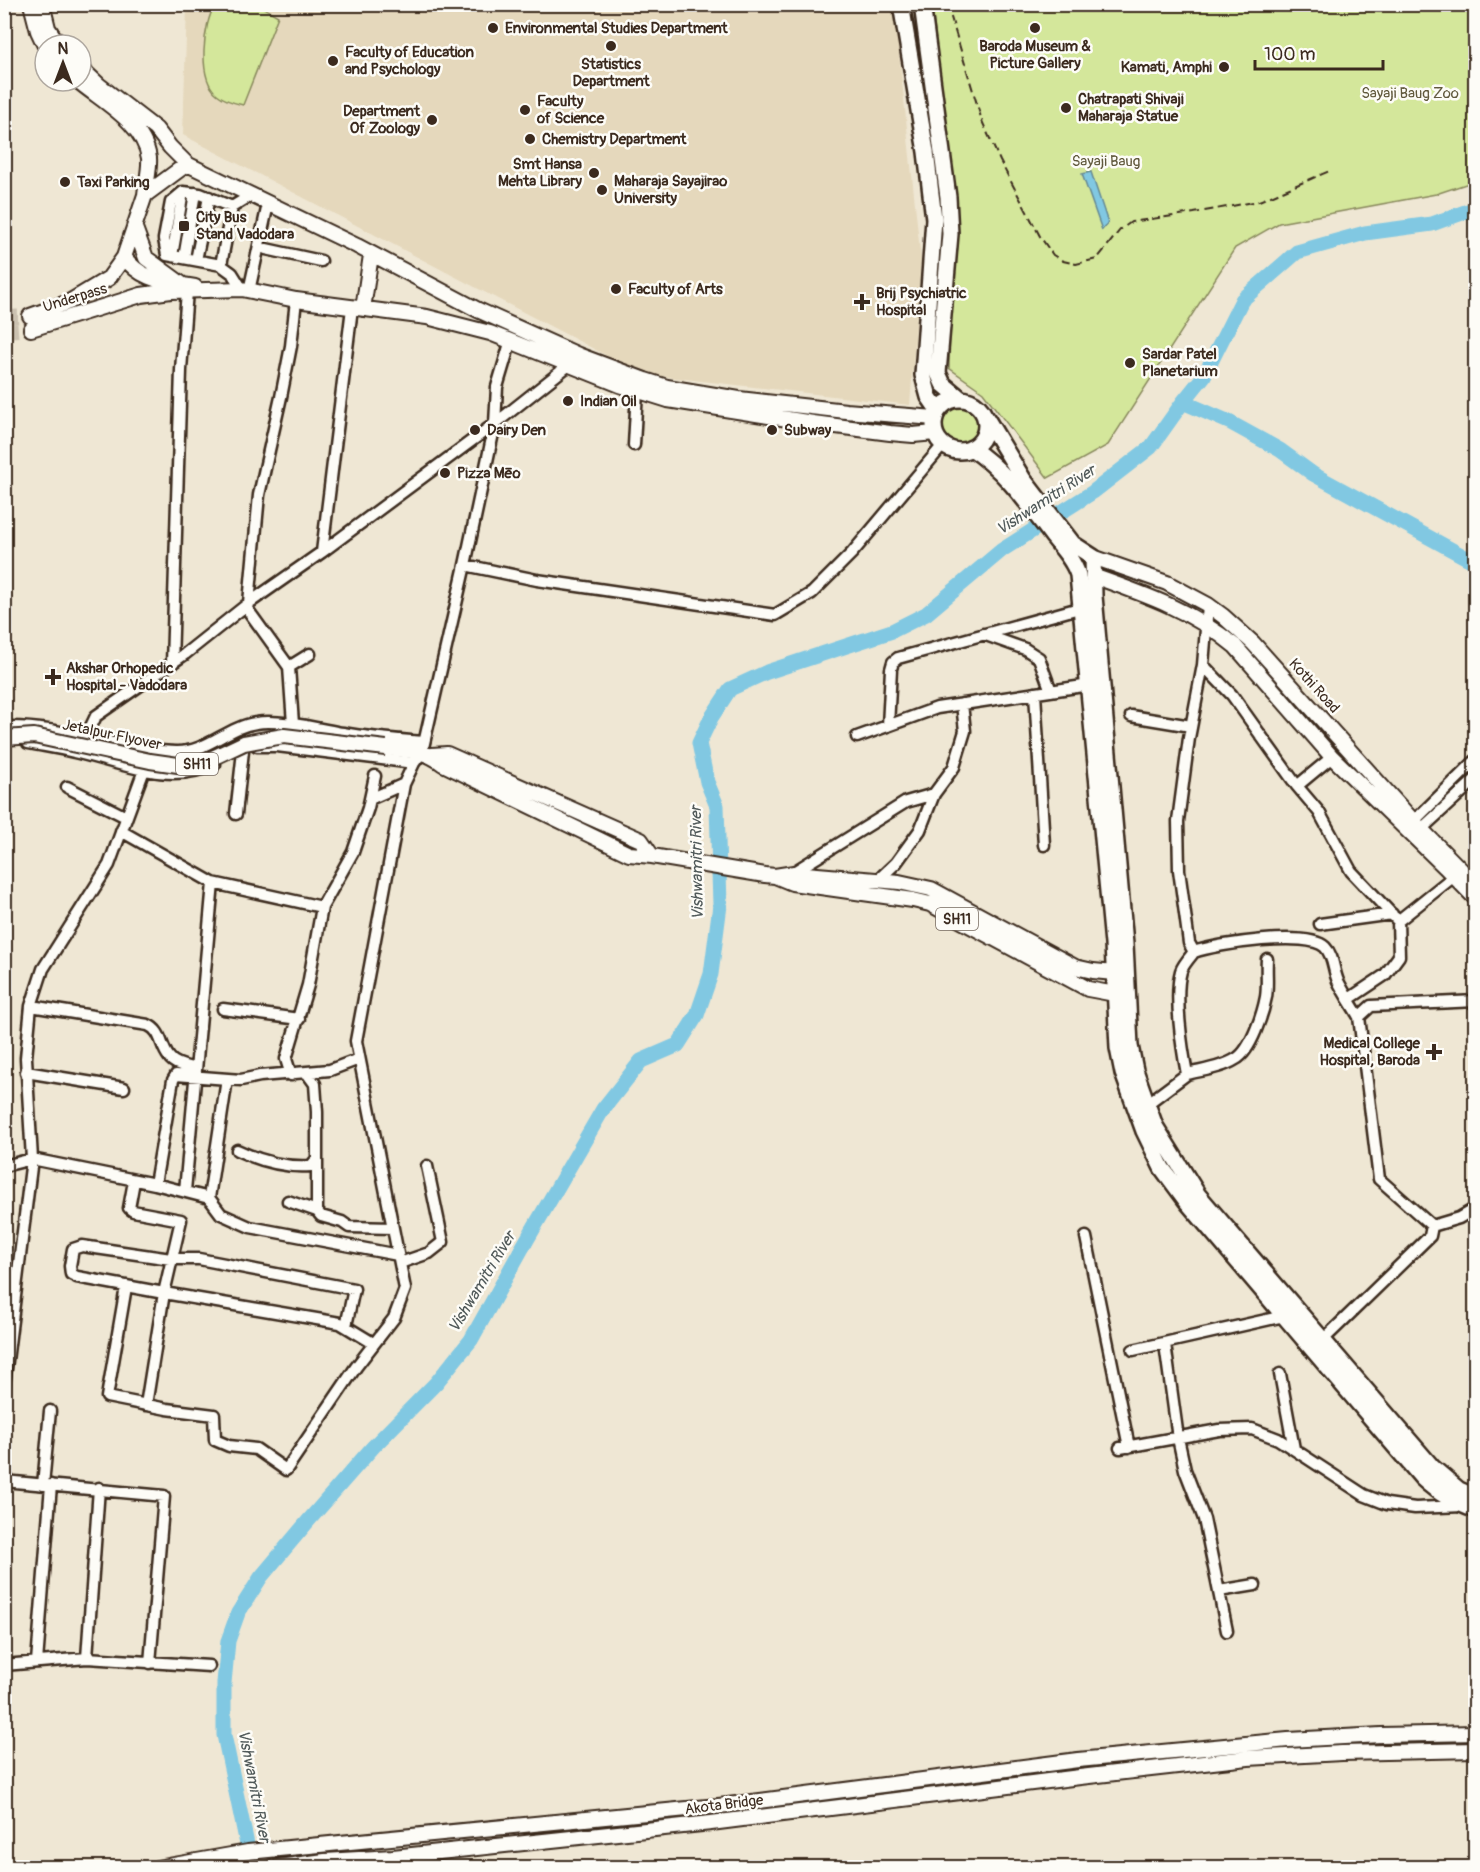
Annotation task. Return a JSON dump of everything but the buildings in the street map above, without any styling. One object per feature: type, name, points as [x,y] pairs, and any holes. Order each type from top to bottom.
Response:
[{"type":"highway","points":[[901,4],[932,192],[934,231],[923,360],[925,386],[938,427],[957,451],[971,448],[983,438],[986,431],[985,416]]},
{"type":"highway","points":[[922,4],[948,197],[950,234],[938,373],[944,384],[961,399],[976,404],[985,416],[1019,483],[1072,548],[1083,607],[1120,973]]},
{"type":"highway","points":[[938,427],[944,404],[961,399]]},
{"type":"highway","points":[[971,448],[1019,483]]},
{"type":"highway","points":[[1072,548],[1093,557],[1120,973],[1118,1048],[1123,1073],[1144,1131],[1162,1168],[1188,1203],[1422,1478],[1454,1502],[1473,1503]]},
{"type":"highway","points":[[1077,571],[1093,576]]},
{"type":"highway","points":[[1121,994],[1135,1070],[1155,1126],[1198,1195],[1432,1467],[1473,1503]]},
{"type":"main road","points":[[31,4],[39,33]]},
{"type":"main road","points":[[42,4],[51,33]]},
{"type":"main road","points":[[93,79],[156,129],[187,164],[478,310],[578,355],[667,387],[739,399],[846,411],[938,427]]},
{"type":"main road","name":"Underpass","points":[[93,93],[131,124],[142,137],[149,161],[145,195],[124,257],[108,278],[85,294],[30,322],[141,295],[185,288]]},
{"type":"main road","points":[[145,195],[187,164]]},
{"type":"main road","points":[[135,228],[146,258],[185,288]]},
{"type":"main road","points":[[357,309],[372,255]]},
{"type":"main road","points":[[124,257],[130,266],[141,274],[185,288],[249,291],[357,309],[427,317],[490,333],[637,391],[697,405],[813,423],[913,435],[938,427]]},
{"type":"main road","name":"Kothi Road","points":[[1093,557],[1167,584],[1208,605],[1223,616],[1253,643],[1476,899]]},
{"type":"main road","name":"Kothi Road","points":[[1093,576],[1158,600],[1220,633],[1247,657],[1332,757],[1476,885]]},
{"type":"main road","name":"Jetalpur Flyover","points":[[4,738],[34,736],[150,761],[185,766],[202,763],[244,743],[273,736],[447,754],[641,840],[658,857],[770,876]]},
{"type":"main road","points":[[770,876],[792,873],[916,884],[931,889],[1075,967],[1120,973]]},
{"type":"main road","name":"SH11","points":[[770,876],[792,883],[930,904],[1088,989],[1121,994]]},
{"type":"main road","points":[[157,1868],[270,1850],[728,1805],[1078,1760],[1288,1740],[1476,1733]]},
{"type":"main road","name":"Akota Bridge","points":[[271,1868],[699,1825],[1080,1777],[1291,1755],[1476,1750]]},
{"type":"street","points":[[232,207],[195,193],[183,192],[171,202],[164,239],[167,255],[221,265],[249,291]]},
{"type":"street","points":[[178,257],[195,193]]},
{"type":"street","points":[[221,265],[232,207],[250,196]]},
{"type":"street","points":[[196,260],[208,197]]},
{"type":"street","points":[[249,291],[266,249],[271,206]]},
{"type":"street","points":[[249,291],[271,206]]},
{"type":"street","points":[[266,249],[321,261]]},
{"type":"street","points":[[172,664],[185,288]]},
{"type":"street","points":[[293,724],[289,667],[247,605],[259,495],[291,346],[296,300]]},
{"type":"street","points":[[322,552],[357,309]]},
{"type":"street","points":[[126,1287],[107,1397],[214,1415],[215,1440],[229,1446],[256,1449],[286,1470],[373,1344],[394,1318],[405,1289],[356,1041],[404,784],[423,753],[495,424],[498,387],[511,340]]},
{"type":"street","points":[[87,737],[96,716],[172,664],[247,605],[495,424],[569,365]]},
{"type":"street","points":[[634,445],[637,391]]},
{"type":"street","points":[[465,565],[537,580],[775,615],[812,593],[852,554],[938,427]]},
{"type":"street","points":[[1194,952],[1189,943],[1178,860],[1178,821],[1191,726],[1203,665],[1208,605]]},
{"type":"street","points":[[888,726],[893,662],[907,655],[1083,607]]},
{"type":"street","points":[[983,634],[1032,653],[1039,658],[1051,691]]},
{"type":"street","points":[[289,667],[310,654]]},
{"type":"street","points":[[1203,665],[1232,695],[1319,812],[1351,871],[1395,917],[1399,956],[1385,975],[1349,999]]},
{"type":"street","points":[[857,737],[937,708],[1090,684]]},
{"type":"street","points":[[1035,693],[1044,845]]},
{"type":"street","points":[[878,880],[896,862],[920,830],[934,794],[954,767],[965,730],[962,704]]},
{"type":"street","points":[[1131,716],[1191,726]]},
{"type":"street","points":[[4,727],[27,726],[151,750],[179,752],[206,746],[235,730],[257,723],[293,724],[361,736],[423,753]]},
{"type":"street","points":[[28,743],[172,773],[200,771],[243,751],[260,746],[423,753]]},
{"type":"street","points":[[4,1385],[32,1159],[26,1072],[31,1006],[43,969],[109,865],[151,750]]},
{"type":"street","points":[[236,814],[243,751]]},
{"type":"street","points":[[1298,786],[1332,757]]},
{"type":"street","points":[[1414,829],[1476,760]]},
{"type":"street","points":[[291,1075],[286,1059],[308,985],[322,907],[353,852],[375,776]]},
{"type":"street","points":[[1414,829],[1476,779]]},
{"type":"street","points":[[370,799],[404,784]]},
{"type":"street","points":[[67,787],[126,817]]},
{"type":"street","points":[[792,873],[906,802],[934,794]]},
{"type":"street","points":[[121,831],[213,883],[322,907]]},
{"type":"street","points":[[1320,924],[1395,917],[1454,876]]},
{"type":"street","points":[[185,1191],[213,883]]},
{"type":"street","points":[[1187,1074],[1182,1049],[1179,1005],[1181,970],[1194,952],[1210,946],[1297,938],[1323,945],[1331,955],[1337,979],[1359,1017],[1379,1179],[1432,1226]]},
{"type":"street","points":[[1147,1104],[1187,1074],[1231,1062],[1238,1059],[1245,1051],[1260,1017],[1266,995],[1267,959]]},
{"type":"street","points":[[1359,1017],[1371,1006],[1476,1001]]},
{"type":"street","points":[[31,1006],[148,1024],[159,1035],[169,1057],[196,1073]]},
{"type":"street","points":[[223,1009],[299,1019]]},
{"type":"street","points":[[155,1184],[173,1080],[176,1075],[196,1073],[241,1080],[330,1070],[359,1059]]},
{"type":"street","points":[[26,1072],[124,1088]]},
{"type":"street","points":[[307,1073],[315,1084],[317,1211]]},
{"type":"street","points":[[209,1198],[227,1079]]},
{"type":"street","points":[[237,1150],[256,1159],[298,1167],[311,1166],[317,1159]]},
{"type":"street","points":[[4,1166],[32,1159],[185,1191],[209,1198],[221,1214],[250,1227],[399,1259],[429,1253],[443,1242],[427,1166]]},
{"type":"street","points":[[134,1181],[129,1208],[133,1211],[181,1221],[164,1293],[146,1405]]},
{"type":"street","points":[[288,1201],[317,1211],[321,1216],[342,1222],[349,1227],[393,1227]]},
{"type":"street","points":[[1432,1226],[1459,1218],[1476,1208]]},
{"type":"street","points":[[1323,1340],[1430,1236],[1432,1226]]},
{"type":"street","points":[[1086,1237],[1124,1448],[1219,1430],[1252,1429],[1278,1439],[1364,1495],[1387,1504],[1415,1508],[1473,1503]]},
{"type":"street","points":[[346,1326],[354,1289],[206,1260],[171,1259],[82,1246],[73,1249],[71,1274],[77,1278],[340,1323],[373,1344]]},
{"type":"street","points":[[1133,1350],[1284,1316]]},
{"type":"street","points":[[1165,1344],[1185,1470],[1204,1519],[1227,1631]]},
{"type":"street","points":[[1280,1374],[1294,1449]]},
{"type":"street","points":[[37,1662],[50,1411]]},
{"type":"street","points":[[4,1481],[99,1488],[164,1496],[150,1663]]},
{"type":"street","points":[[87,1658],[99,1488]]},
{"type":"street","points":[[1219,1591],[1255,1585]]},
{"type":"street","points":[[4,1665],[87,1658],[208,1666]]},
{"type":"shaded area","name":"Maharaja Sayajirao University","points":[[187,5],[894,5],[921,261],[910,405],[642,374],[183,135]]},
{"type":"green space","points":[[215,5],[259,5],[278,16],[243,105],[217,94],[207,76],[204,64],[205,37]]},
{"type":"green space","name":"Sayaji Baug","points":[[932,5],[1475,5],[1475,181],[1436,194],[1279,223],[1235,248],[1108,445],[1048,478],[983,392],[949,368],[951,281],[956,235]]},
{"type":"green space","points":[[961,406],[974,412],[980,425],[974,438],[961,444],[948,438],[942,425],[948,412]]},
{"type":"water","points":[[1091,172],[1108,223],[1102,230],[1082,174]]},
{"type":"waterway","name":"Vishwamitri River","points":[[252,1868],[224,1735],[224,1683],[228,1641],[238,1613],[261,1577],[309,1520],[373,1447],[436,1383],[471,1340],[603,1109],[641,1061],[678,1045],[697,1015],[711,974],[720,905],[717,806],[707,782],[699,743],[711,718],[730,689],[767,672],[892,631],[926,614],[1002,550],[1093,492],[1151,447],[1204,376],[1242,300],[1297,252],[1365,233],[1432,224],[1476,208]]},
{"type":"waterway","points":[[1183,402],[1229,422],[1280,450],[1313,474],[1476,563]]},
{"type":"tunnel","points":[[4,317],[30,316]]},
{"type":"tunnel","points":[[4,331],[31,329]]},
{"type":"railway","points":[[947,4],[982,121],[1000,161],[1041,238],[1053,255],[1063,261],[1076,264],[1097,259],[1120,230],[1131,222],[1259,201],[1332,170]]},
{"type":"railway","points":[[4,304],[7,357],[4,426]]},
{"type":"place","name":"Environmental Studies Department","points":[[493,28]]},
{"type":"place","name":"Baroda Museum & Picture Gallery","points":[[1035,28]]},
{"type":"place","name":"Statistics Department","points":[[611,46]]},
{"type":"place","name":"Faculty of Education and Psychology","points":[[333,61]]},
{"type":"place","name":"Kamati, Amphi","points":[[1224,67]]},
{"type":"place","name":"Chatrapati Shivaji Maharaja Statue","points":[[1066,108]]},
{"type":"place","name":"Faculty of Science","points":[[525,110]]},
{"type":"place","name":"Department Of Zoology","points":[[432,120]]},
{"type":"place","name":"Chemistry Department","points":[[530,139]]},
{"type":"place","name":"Smt Hansa Mehta Library","points":[[594,173]]},
{"type":"place","name":"Taxi Parking","points":[[65,182]]},
{"type":"place","name":"Maharaja Sayajirao University","points":[[602,190]]},
{"type":"place","name":"City Bus Stand Vadodara","points":[[184,226]]},
{"type":"place","name":"Faculty of Arts","points":[[616,289]]},
{"type":"place","name":"Brij Psychiatric Hospital","points":[[862,302]]},
{"type":"place","name":"Sardar Patel Planetarium","points":[[1130,363]]},
{"type":"place","name":"Indian Oil","points":[[568,401]]},
{"type":"place","name":"Dairy Den","points":[[475,430]]},
{"type":"place","name":"Subway","points":[[772,430]]},
{"type":"place","name":"Pizza Mēo","points":[[445,473]]},
{"type":"place","name":"Akshar Orhopedic Hospital - Vadodara","points":[[53,677]]},
{"type":"place","name":"Medical College Hospital, Baroda","points":[[1434,1052]]},
{"type":"park label","name":"Sayaji Baug Zoo","points":[[1410,93]]}]
